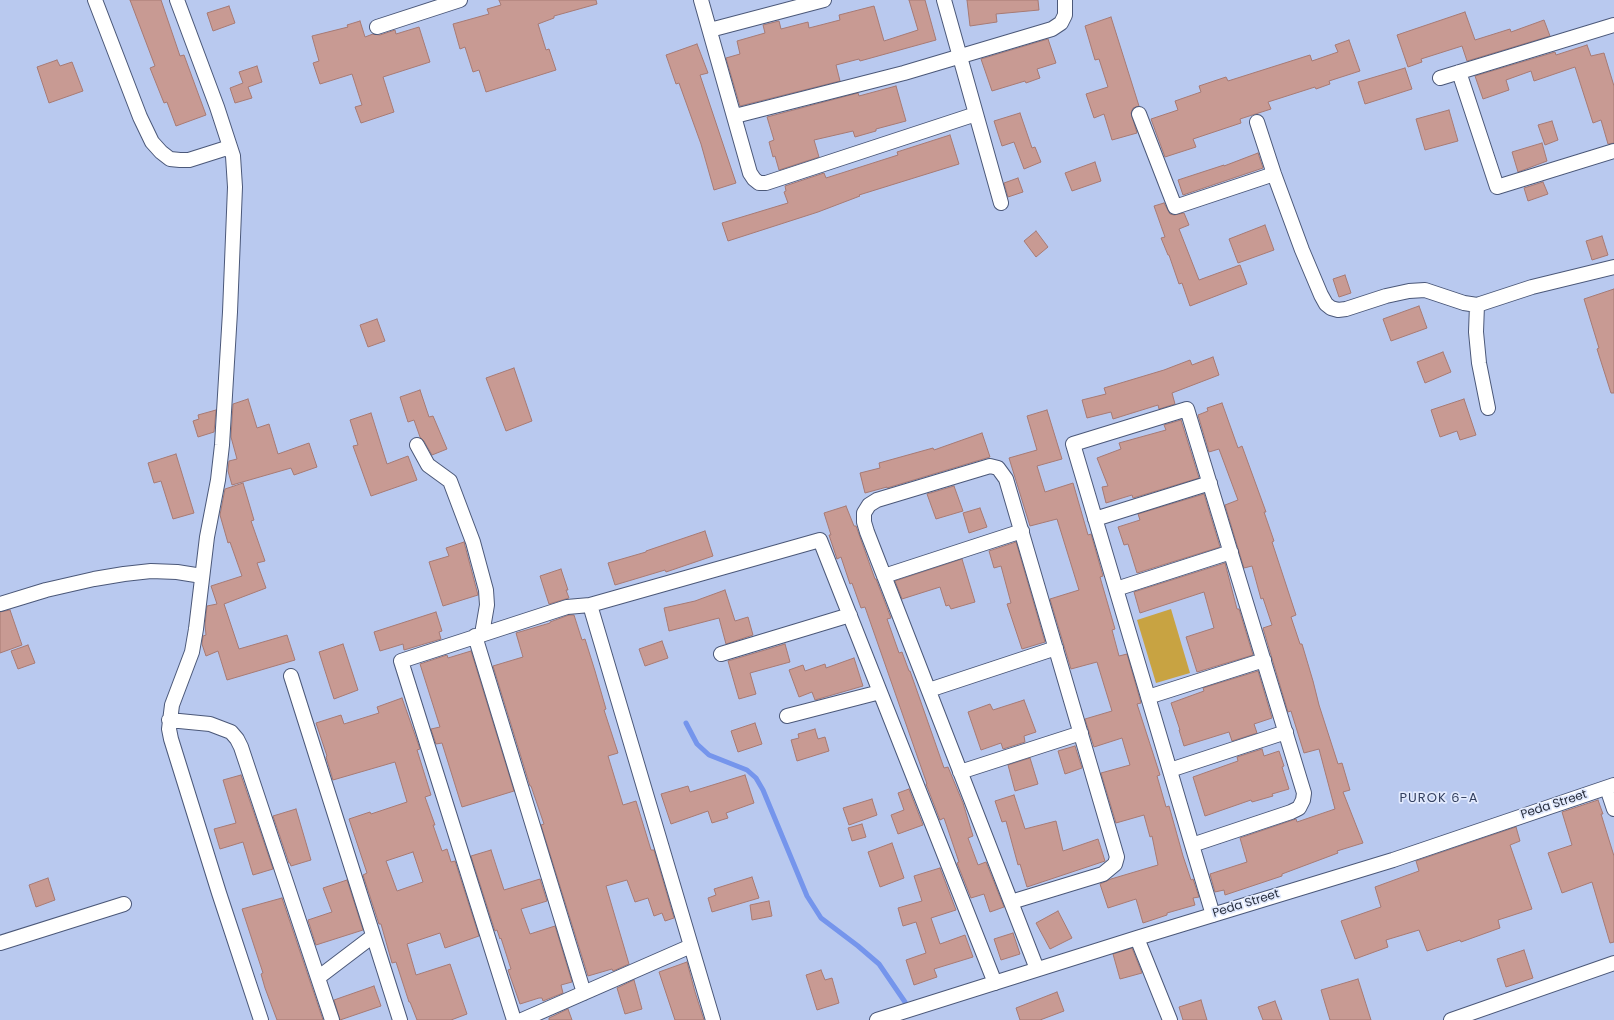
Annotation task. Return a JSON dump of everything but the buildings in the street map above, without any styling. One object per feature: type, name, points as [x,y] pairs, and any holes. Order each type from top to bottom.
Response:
[{"type":"street","points":[[95,0],[140,117],[152,142],[161,152],[170,159],[189,160],[230,147]]},
{"type":"street","points":[[177,0],[217,107],[233,156],[235,187],[230,312],[222,445],[218,480],[202,576],[192,652],[172,705],[169,720],[171,739],[260,1020]]},
{"type":"street","points":[[377,27],[460,0]]},
{"type":"street","points":[[701,0],[750,173],[759,183],[766,183],[976,114]]},
{"type":"street","points":[[710,30],[824,0]]},
{"type":"street","points":[[944,0],[1001,203]]},
{"type":"street","points":[[735,116],[904,73],[1052,29],[1061,23],[1065,15],[1065,0]]},
{"type":"street","points":[[1440,78],[1614,25]]},
{"type":"street","points":[[1459,72],[1497,187],[1614,151]]},
{"type":"street","points":[[1139,114],[1175,208],[1274,174]]},
{"type":"street","points":[[1257,122],[1274,174],[1302,250],[1315,282],[1326,304],[1331,308],[1346,310],[1386,296],[1409,291],[1426,290],[1464,303],[1477,304],[1532,287],[1614,267]]},
{"type":"street","points":[[1477,304],[1476,332],[1479,363],[1488,408]]},
{"type":"street","points":[[1192,844],[1291,812],[1299,808],[1303,800],[1304,793],[1187,409],[1073,444],[1213,915]]},
{"type":"street","points":[[417,445],[428,465],[450,481],[473,542],[486,590],[487,605],[479,635],[584,993]]},
{"type":"street","points":[[1011,902],[1103,874],[1115,864],[1117,856],[1006,479],[998,468],[990,466],[878,500],[869,505],[864,513],[864,522],[928,690],[1037,969]]},
{"type":"street","points":[[1095,519],[1210,483]]},
{"type":"street","points":[[884,576],[1022,531]]},
{"type":"street","points":[[514,1020],[401,661],[567,606],[590,605],[820,540],[995,983]]},
{"type":"street","points":[[1116,589],[1231,552]]},
{"type":"street","points":[[0,604],[46,590],[124,574],[151,571],[176,572],[202,576]]},
{"type":"street","points":[[590,605],[713,1020]]},
{"type":"street","points":[[721,654],[850,615]]},
{"type":"street","points":[[928,690],[1056,648]]},
{"type":"street","points":[[1148,697],[1264,660]]},
{"type":"street","points":[[291,676],[400,1020]]},
{"type":"street","points":[[787,716],[880,692]]},
{"type":"street","points":[[169,720],[210,724],[231,732],[237,739],[241,747],[332,1020]]},
{"type":"street","points":[[1170,770],[1286,732]]},
{"type":"street","points":[[960,772],[1081,733]]},
{"type":"street","points":[[1610,786],[1614,809]]},
{"type":"street","name":"Peda Street","points":[[877,1020],[1037,969],[1393,860],[1610,786]]},
{"type":"street","points":[[0,943],[124,904]]},
{"type":"street","points":[[319,978],[373,936]]},
{"type":"street","points":[[1137,938],[1170,1020]]},
{"type":"street","points":[[522,1020],[691,946]]},
{"type":"street","points":[[1451,1020],[1614,963]]},
{"type":"shaded area","points":[[1171,609],[1190,673],[1156,683],[1137,620]]},
{"type":"waterway","points":[[686,723],[697,744],[709,755],[747,770],[756,778],[763,790],[807,896],[821,918],[879,964],[905,1002]]},
{"type":"district","name":"PUROK 6-A","points":[[1439,799]]}]
